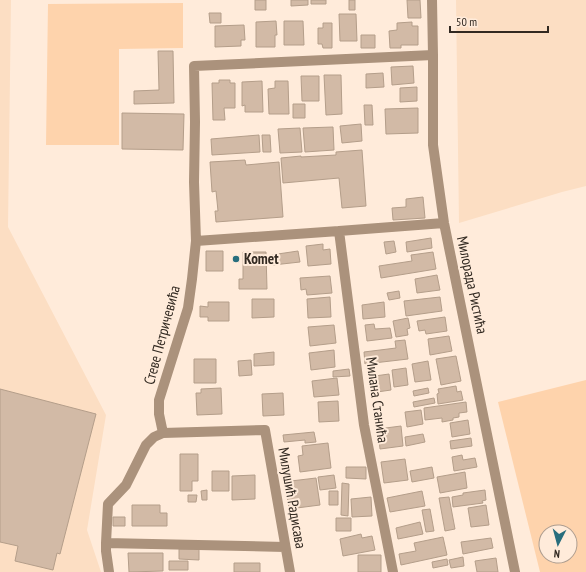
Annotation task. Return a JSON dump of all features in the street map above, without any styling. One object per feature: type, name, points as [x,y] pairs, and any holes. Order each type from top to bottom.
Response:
[{"type":"street","name":"Милорада Ристића","points":[[432,0],[433,145],[444,223],[515,572]]},
{"type":"street","name":"Стеве Петричевића","points":[[162,433],[159,414],[159,400],[188,308],[196,241],[194,189],[194,66],[433,55]]},
{"type":"street","points":[[196,241],[444,223]]},
{"type":"street","name":"Милана Станића","points":[[339,231],[364,425],[393,572]]},
{"type":"street","name":"Милушић Радисава","points":[[162,433],[265,430],[290,572]]},
{"type":"street","points":[[109,572],[106,551],[108,504],[126,484],[146,445],[154,437],[162,433]]},
{"type":"street","points":[[106,543],[285,547]]},
{"type":"shaded area","points":[[0,0],[11,0],[8,227],[106,415],[87,530],[101,572],[0,572]]},
{"type":"shaded area","points":[[456,0],[586,0],[586,186],[459,223]]},
{"type":"shaded area","points":[[183,3],[183,48],[119,49],[119,145],[46,145],[48,4]]},
{"type":"shaded area","points":[[586,380],[586,572],[540,572],[538,564],[578,564],[578,524],[538,524],[538,564],[498,402]]},
{"type":"building","points":[[255,0],[266,0],[266,10],[255,10]]},
{"type":"building","points":[[291,0],[308,0],[308,5],[291,6]]},
{"type":"building","points":[[311,0],[326,0],[326,4],[311,4]]},
{"type":"building","points":[[349,0],[355,0],[355,10],[349,10]]},
{"type":"building","points":[[407,0],[420,0],[421,18],[408,18]]},
{"type":"building","points":[[209,13],[221,13],[221,23],[210,23]]},
{"type":"building","points":[[339,14],[356,14],[357,41],[340,41]]},
{"type":"building","points":[[276,21],[277,35],[275,35],[275,47],[256,47],[256,22]]},
{"type":"building","points":[[284,21],[303,21],[304,45],[284,45]]},
{"type":"building","points":[[412,22],[412,26],[418,26],[418,45],[401,45],[401,48],[390,48],[389,31],[397,30],[397,23]]},
{"type":"building","points":[[323,23],[332,23],[332,48],[323,48],[322,44],[318,44],[318,28],[323,28]]},
{"type":"building","points":[[244,25],[245,40],[241,40],[241,46],[215,47],[215,26]]},
{"type":"building","points":[[361,35],[375,35],[375,48],[361,48]]},
{"type":"building","points":[[158,51],[173,51],[174,103],[134,104],[134,91],[159,90]]},
{"type":"building","points":[[413,66],[414,83],[392,85],[391,67]]},
{"type":"building","points":[[383,73],[384,87],[366,88],[366,74]]},
{"type":"building","points":[[324,75],[341,75],[342,114],[326,115]]},
{"type":"building","points":[[301,76],[319,76],[319,101],[302,101]]},
{"type":"building","points":[[219,80],[230,80],[230,83],[235,83],[235,108],[224,108],[225,120],[213,120],[212,83],[219,83]]},
{"type":"building","points":[[262,81],[263,112],[245,112],[245,105],[242,106],[242,82]]},
{"type":"building","points":[[275,81],[288,81],[289,114],[269,114],[268,89],[275,88]]},
{"type":"building","points":[[417,87],[417,101],[400,102],[400,88]]},
{"type":"building","points":[[293,104],[305,104],[305,118],[293,118]]},
{"type":"building","points":[[364,105],[372,105],[373,125],[365,125]]},
{"type":"building","points":[[418,108],[418,133],[386,134],[385,109]]},
{"type":"building","points":[[122,113],[184,114],[183,150],[122,149]]},
{"type":"building","points":[[361,124],[362,141],[342,143],[340,126]]},
{"type":"building","points":[[333,127],[334,150],[305,152],[303,128]]},
{"type":"building","points":[[300,128],[302,152],[280,153],[278,129]]},
{"type":"building","points":[[259,135],[260,152],[212,155],[211,139]]},
{"type":"building","points":[[262,135],[270,135],[271,152],[263,152]]},
{"type":"building","points":[[362,150],[366,206],[342,208],[339,178],[283,183],[281,158],[336,155],[336,152]]},
{"type":"building","points":[[245,160],[246,165],[279,162],[283,217],[216,222],[215,211],[218,211],[216,191],[212,192],[210,162]]},
{"type":"building","points":[[423,197],[425,218],[393,220],[392,208],[406,207],[406,199]]},
{"type":"building","points":[[431,238],[432,248],[407,252],[406,242]]},
{"type":"building","points":[[394,241],[396,252],[386,254],[384,242]]},
{"type":"building","points":[[323,244],[323,250],[330,249],[331,264],[308,266],[306,246]]},
{"type":"building","points":[[206,251],[223,251],[223,271],[206,271]]},
{"type":"building","points":[[298,251],[300,262],[273,265],[271,255]]},
{"type":"building","points":[[243,252],[266,252],[267,289],[239,289],[239,279],[243,279]]},
{"type":"building","points":[[433,252],[436,269],[381,278],[379,266],[412,261],[411,255]]},
{"type":"building","points":[[437,275],[440,290],[417,293],[415,279]]},
{"type":"building","points":[[330,276],[332,293],[307,295],[306,289],[301,290],[300,278]]},
{"type":"building","points":[[399,291],[400,298],[389,300],[387,293]]},
{"type":"building","points":[[330,297],[331,317],[308,318],[307,299]]},
{"type":"building","points":[[440,297],[442,311],[406,316],[404,301]]},
{"type":"building","points":[[252,299],[274,299],[274,317],[252,318]]},
{"type":"building","points":[[208,302],[229,302],[229,321],[208,321],[208,317],[200,317],[200,306],[208,307]]},
{"type":"building","points":[[384,302],[385,317],[363,319],[362,305]]},
{"type":"building","points":[[445,317],[447,331],[426,334],[425,330],[419,331],[417,321]]},
{"type":"building","points":[[408,318],[410,328],[407,329],[408,335],[396,337],[393,321]]},
{"type":"building","points":[[374,324],[375,329],[390,328],[392,338],[367,341],[365,325]]},
{"type":"building","points":[[334,325],[336,343],[310,346],[308,327]]},
{"type":"building","points":[[449,336],[452,351],[430,355],[428,339]]},
{"type":"building","points":[[405,340],[408,359],[365,364],[364,352],[396,348],[395,341]]},
{"type":"building","points":[[334,350],[335,367],[311,370],[309,353]]},
{"type":"building","points":[[274,352],[274,365],[254,366],[254,354]]},
{"type":"building","points":[[456,356],[461,381],[441,385],[436,359]]},
{"type":"building","points":[[194,359],[216,359],[216,383],[194,383]]},
{"type":"building","points":[[251,360],[252,375],[239,376],[238,361]]},
{"type":"building","points":[[428,361],[431,380],[415,382],[412,364]]},
{"type":"building","points":[[406,368],[408,385],[394,387],[392,370]]},
{"type":"building","points":[[349,369],[350,376],[333,377],[333,371]]},
{"type":"building","points":[[389,374],[391,390],[370,393],[368,377]]},
{"type":"building","points":[[337,378],[339,395],[314,397],[312,381]]},
{"type":"building","points":[[456,386],[457,392],[461,391],[463,400],[438,404],[438,389]]},
{"type":"building","points":[[221,388],[222,414],[197,415],[196,393],[201,393],[201,389]]},
{"type":"building","points":[[428,388],[429,393],[414,396],[413,391]]},
{"type":"building","points":[[0,389],[96,414],[60,554],[57,553],[53,570],[15,561],[18,546],[0,542]]},
{"type":"building","points":[[283,393],[284,415],[263,416],[262,394]]},
{"type":"building","points":[[434,398],[435,403],[414,407],[413,402]]},
{"type":"building","points":[[338,401],[339,421],[319,422],[318,402]]},
{"type":"building","points":[[466,402],[467,412],[459,413],[459,417],[453,418],[453,420],[442,422],[442,418],[425,420],[424,408]]},
{"type":"building","points":[[421,410],[423,424],[407,427],[405,412]]},
{"type":"building","points":[[468,420],[470,434],[452,437],[450,423]]},
{"type":"building","points":[[401,426],[403,446],[380,449],[378,429]]},
{"type":"building","points":[[314,432],[316,442],[305,443],[305,440],[284,442],[283,435]]},
{"type":"building","points":[[423,434],[425,442],[406,446],[405,437]]},
{"type":"building","points":[[471,438],[472,446],[451,449],[450,441]]},
{"type":"building","points":[[328,443],[331,468],[300,472],[298,456],[303,455],[302,446]]},
{"type":"building","points":[[180,454],[198,454],[198,481],[192,481],[192,491],[180,491]]},
{"type":"building","points":[[462,455],[463,460],[475,458],[477,467],[454,471],[452,457]]},
{"type":"building","points":[[405,459],[408,480],[384,483],[381,462]]},
{"type":"building","points":[[346,467],[366,467],[366,479],[346,478]]},
{"type":"building","points":[[432,467],[434,478],[412,482],[410,471]]},
{"type":"building","points":[[212,471],[229,471],[229,491],[212,491]]},
{"type":"building","points":[[465,472],[467,488],[440,493],[437,477]]},
{"type":"building","points":[[255,475],[255,499],[232,500],[232,476]]},
{"type":"building","points":[[334,475],[336,488],[320,490],[318,477]]},
{"type":"building","points":[[316,478],[320,505],[289,509],[287,495],[293,494],[291,481]]},
{"type":"building","points":[[342,483],[349,484],[348,516],[341,515]]},
{"type":"building","points":[[207,490],[207,500],[202,500],[201,491]]},
{"type":"building","points":[[485,490],[486,500],[482,501],[483,503],[453,507],[452,497],[463,495],[463,493]]},
{"type":"building","points":[[329,491],[338,491],[338,505],[329,505]]},
{"type":"building","points":[[422,491],[425,506],[390,512],[387,498]]},
{"type":"building","points":[[188,495],[197,495],[196,502],[188,502]]},
{"type":"building","points":[[371,497],[372,516],[352,517],[351,499]]},
{"type":"building","points":[[449,497],[455,529],[445,531],[439,498]]},
{"type":"building","points":[[132,505],[160,505],[160,513],[167,513],[167,526],[132,526]]},
{"type":"building","points":[[486,505],[489,525],[471,527],[468,508]]},
{"type":"building","points":[[430,509],[434,531],[426,532],[422,510]]},
{"type":"building","points":[[113,517],[125,517],[125,526],[113,526]]},
{"type":"building","points":[[336,518],[351,518],[351,531],[336,531]]},
{"type":"building","points":[[420,522],[423,534],[398,539],[396,528]]},
{"type":"building","points":[[361,534],[362,538],[372,536],[375,550],[343,556],[340,539]]},
{"type":"building","points":[[443,537],[447,555],[401,565],[399,554],[416,551],[414,543]]},
{"type":"building","points":[[491,538],[493,548],[463,554],[461,542]]},
{"type":"building","points":[[179,549],[199,549],[199,560],[179,559]]},
{"type":"building","points":[[128,553],[163,553],[163,571],[129,572]]},
{"type":"building","points":[[358,555],[381,555],[381,572],[358,572]]},
{"type":"building","points":[[463,557],[464,566],[451,568],[449,560]]},
{"type":"building","points":[[496,558],[498,572],[477,572],[475,561]]},
{"type":"building","points":[[447,559],[448,565],[433,568],[432,562]]},
{"type":"building","points":[[169,561],[188,561],[188,570],[169,570]]},
{"type":"building","points":[[234,563],[260,563],[260,572],[234,572]]},
{"type":"place","name":"Komet","points":[[236,259]]}]
